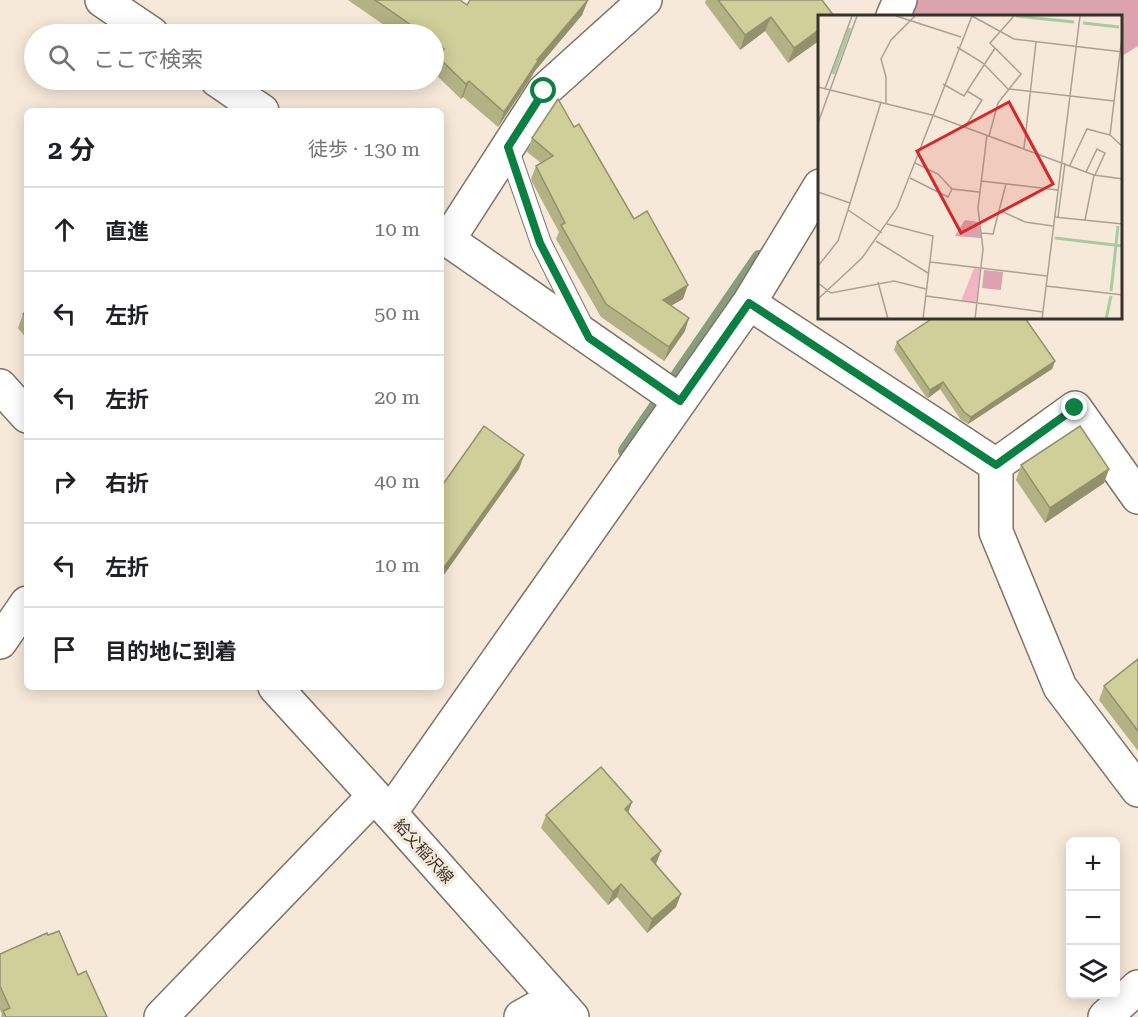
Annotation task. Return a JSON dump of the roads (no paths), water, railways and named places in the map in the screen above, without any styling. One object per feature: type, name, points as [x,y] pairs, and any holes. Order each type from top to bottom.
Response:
[{"type":"street","points":[[102,0],[137,24]]},
{"type":"street","points":[[893,15],[900,0]]},
{"type":"street","points":[[637,3],[544,91],[445,238],[680,401]]},
{"type":"street","points":[[232,90],[258,108]]},
{"type":"street","points":[[161,1017],[382,804],[680,401],[749,303],[818,189]]},
{"type":"street","points":[[749,303],[996,465]]},
{"type":"street","points":[[0,386],[24,413]]},
{"type":"street","points":[[996,465],[1075,408],[1138,497]]},
{"type":"street","points":[[996,465],[996,531],[1060,687],[1138,790]]},
{"type":"street","points":[[0,642],[24,607]]},
{"type":"street","name":"給父稲沢線","points":[[278,690],[563,1007]]},
{"type":"street","points":[[1105,1017],[1138,987]]},
{"type":"street","points":[[521,1017],[563,1007]]},
{"type":"lane","points":[[508,147],[540,243],[589,338]]},
{"type":"waterway","points":[[677,376],[759,257]]},
{"type":"waterway","points":[[625,451],[658,403]]}]
